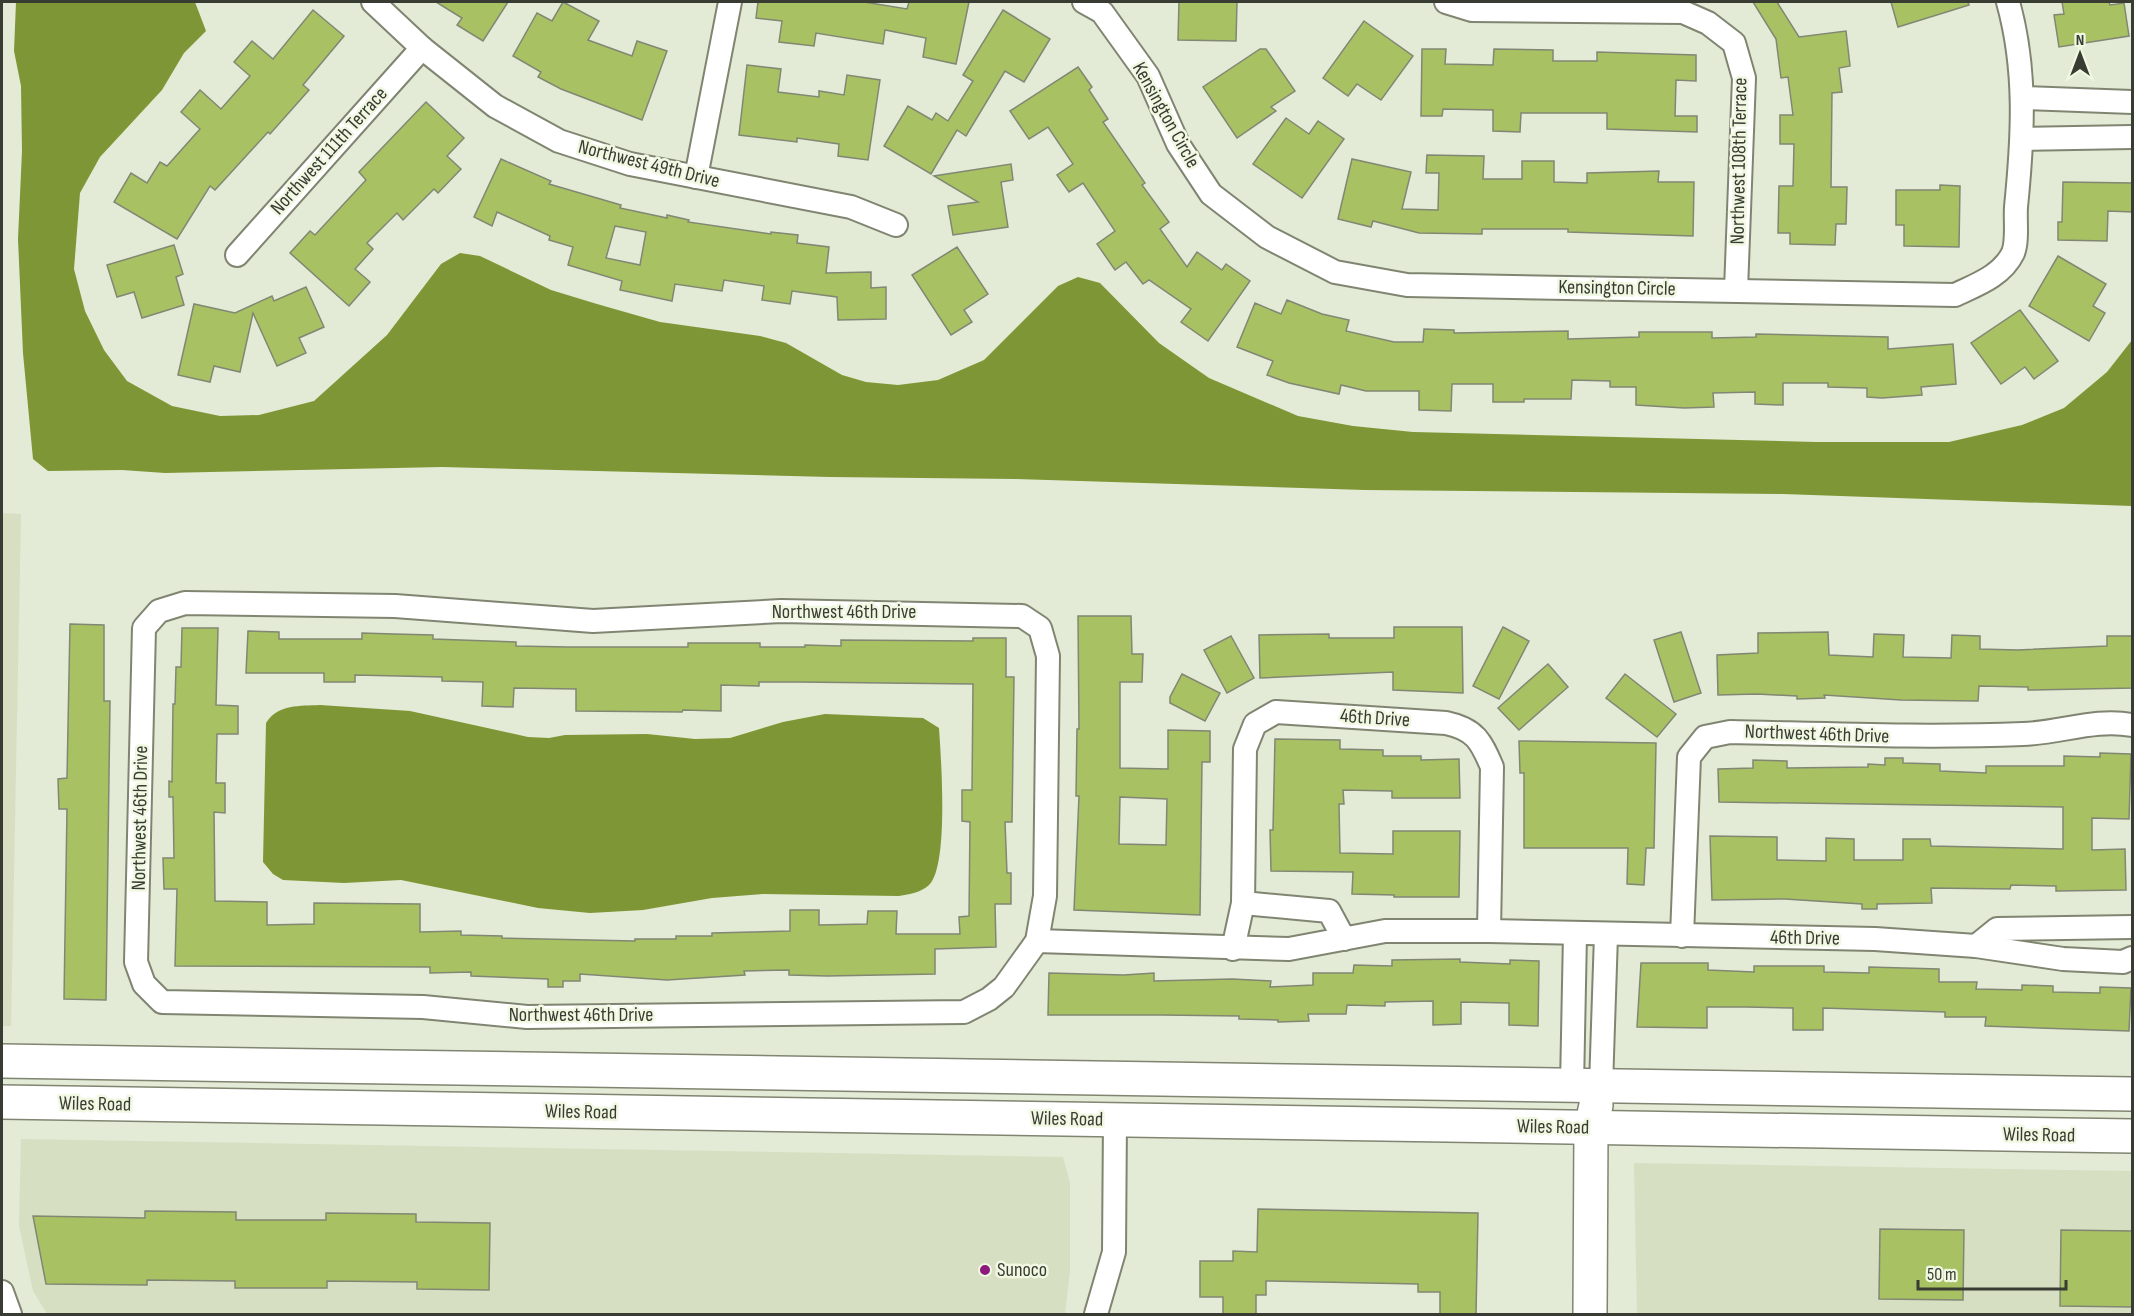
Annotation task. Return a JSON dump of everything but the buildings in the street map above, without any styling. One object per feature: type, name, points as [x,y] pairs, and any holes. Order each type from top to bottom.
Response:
[{"type":"main road","name":"Wiles Road","points":[[2,1061],[2133,1095]]},
{"type":"main road","points":[[1115,1119],[1140,1094],[1166,1080]]},
{"type":"main road","points":[[1586,1086],[1591,1128],[1590,1314]]},
{"type":"main road","name":"Wiles Road","points":[[2,1102],[2133,1136]]},
{"type":"street","name":"Northwest 49th Drive","points":[[373,2],[422,48],[495,106],[559,141],[630,164],[851,207],[896,225]]},
{"type":"street","points":[[696,177],[730,2]]},
{"type":"street","name":"Northwest 108th Terrace","points":[[1446,2],[1472,10],[1683,12],[1708,22],[1734,43],[1744,78],[1736,290]]},
{"type":"street","name":"Kensington Circle","points":[[1098,5],[1148,76],[1178,144],[1211,194],[1267,237],[1335,272],[1407,285],[1955,295],[1992,277],[2013,252],[2023,139],[2023,98],[2018,38],[2008,2]]},
{"type":"street","name":"Northwest 111th Terrace","points":[[237,255],[422,48]]},
{"type":"street","points":[[2023,98],[2133,102]]},
{"type":"street","points":[[2023,139],[2133,137]]},
{"type":"street","name":"Northwest 46th Drive","points":[[185,603],[395,606],[593,621],[781,611],[974,613],[1022,616],[1040,628],[1048,656],[1045,896],[1037,941],[1004,987],[989,999],[964,1012],[527,1017],[423,1007],[162,1002],[144,984],[136,962],[144,628],[159,611],[185,603]]},
{"type":"street","name":"46th Drive","points":[[1233,949],[1243,903],[1245,749],[1256,724],[1276,712],[1446,723],[1464,727],[1481,742],[1492,767],[1489,931]]},
{"type":"street","name":"Northwest 46th Drive","points":[[1682,936],[1689,757],[1704,737],[1730,732],[1915,737],[2027,734],[2080,724],[2133,725]]},
{"type":"street","points":[[1243,903],[1329,911],[1344,939]]},
{"type":"street","points":[[1976,946],[1997,929],[2133,927]]},
{"type":"street","name":"46th Drive","points":[[1037,941],[1288,949],[1385,931],[1489,931],[1875,939],[1976,946],[2062,959],[2123,962],[2133,958]]},
{"type":"street","points":[[1575,934],[1586,1086]]},
{"type":"street","points":[[1586,1086],[1606,935]]},
{"type":"street","points":[[1096,1314],[1114,1252],[1115,1119]]},
{"type":"street","points":[[2,1292],[10,1314]]},
{"type":"shaded area","points":[[16,2],[195,2],[206,31],[184,53],[162,90],[100,157],[80,193],[74,269],[85,311],[104,350],[127,381],[172,406],[220,416],[259,415],[314,401],[387,335],[441,264],[460,253],[480,256],[551,290],[597,304],[660,322],[760,336],[786,343],[842,375],[866,382],[898,385],[938,380],[984,360],[1058,286],[1078,277],[1100,283],[1159,343],[1209,378],[1298,416],[1353,426],[1413,432],[1816,442],[1949,442],[2022,425],[2064,408],[2107,372],[2132,340],[2132,506],[1783,494],[1365,490],[1015,479],[830,477],[442,467],[165,473],[122,470],[48,471],[33,459],[23,353],[18,239],[22,151],[21,86],[14,51]]},
{"type":"shaded area","points":[[2,513],[21,514],[11,1026],[2,1026]]},
{"type":"shaded area","points":[[320,705],[410,711],[528,737],[549,738],[565,735],[647,734],[695,739],[730,738],[783,722],[825,714],[923,718],[939,728],[942,811],[939,857],[935,874],[926,888],[899,896],[763,894],[712,898],[643,910],[590,913],[538,908],[401,880],[344,883],[283,880],[273,874],[263,862],[266,723],[283,709]]},
{"type":"shaded area","points":[[21,1139],[1063,1157],[1070,1183],[1070,1270],[1065,1314],[47,1314],[33,1291],[19,1226]]},
{"type":"shaded area","points":[[1634,1163],[2132,1171],[2132,1314],[1637,1314]]},
{"type":"place","name":"Sunoco","points":[[985,1270]]}]
